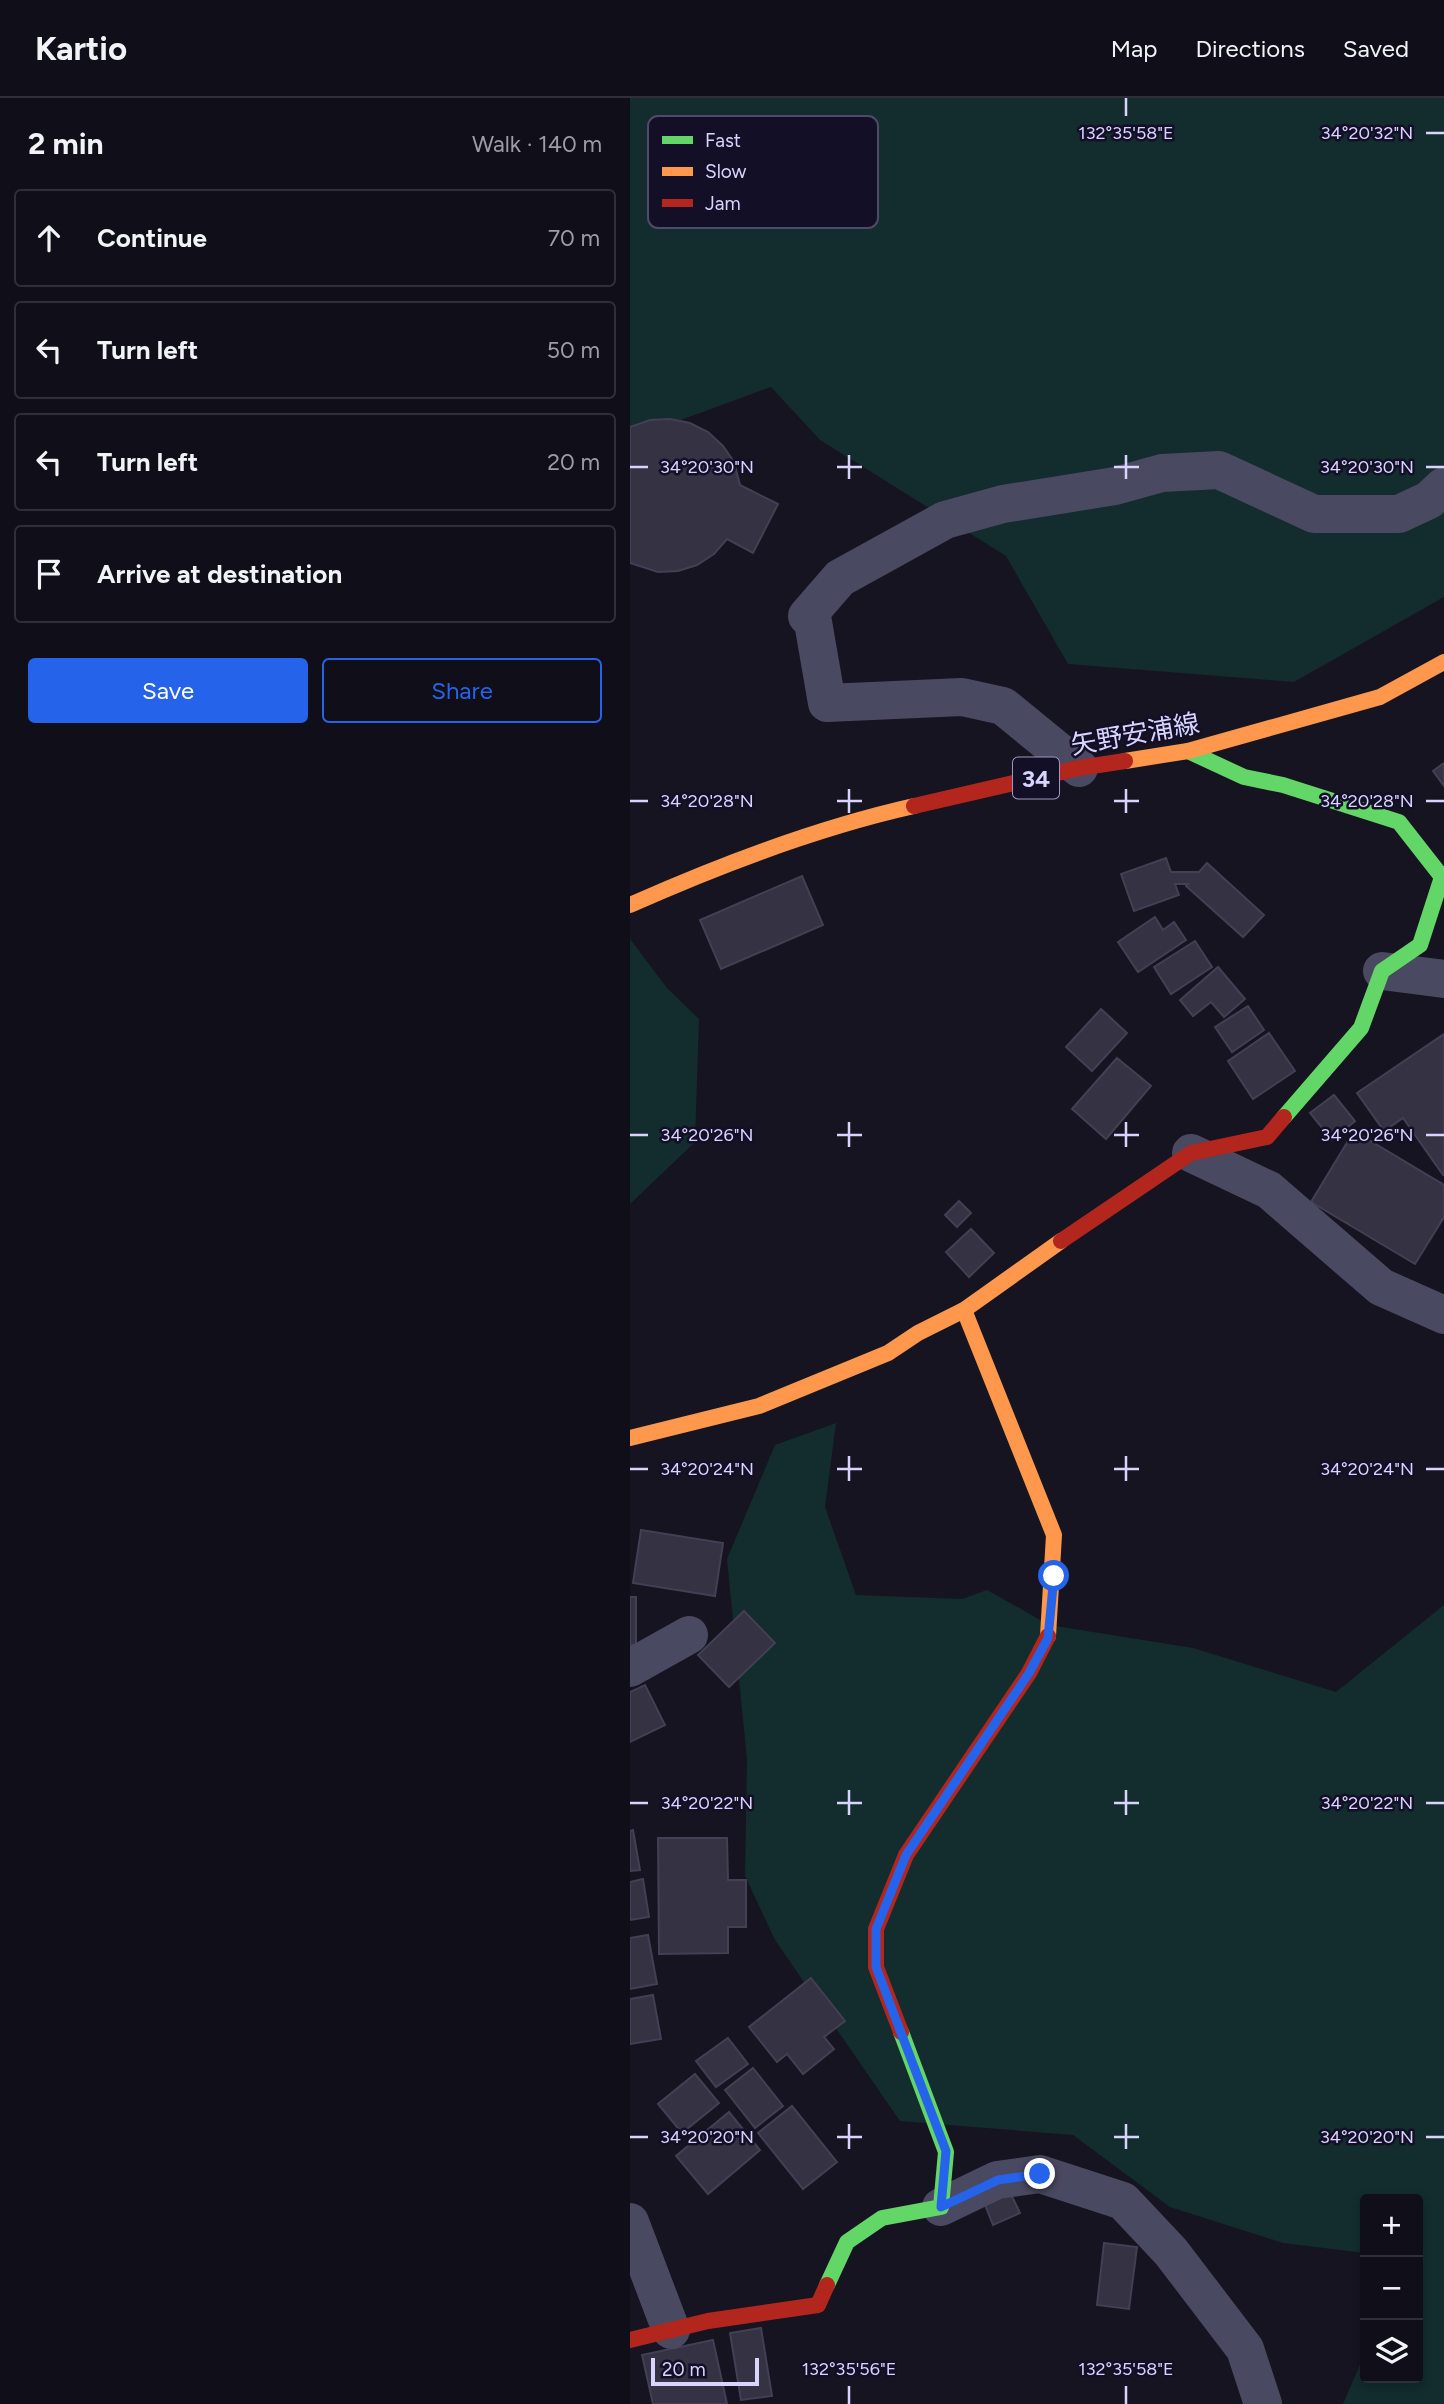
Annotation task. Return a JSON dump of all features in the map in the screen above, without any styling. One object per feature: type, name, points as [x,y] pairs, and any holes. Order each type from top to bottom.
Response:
[{"type":"street","points":[[1079,768],[1003,706],[962,697],[827,704],[813,622],[807,616],[840,578],[864,564],[945,520],[1003,504],[1115,486],[1162,473],[1219,470],[1314,514],[1399,514],[1429,500],[1444,485]]},
{"type":"street","name":"矢野安浦線","points":[[630,905],[710,869],[860,818],[1079,768],[1188,751],[1380,697],[1444,662]]},
{"type":"street","points":[[630,1438],[759,1406],[888,1353],[918,1333],[964,1310],[1119,1199],[1191,1153],[1267,1137],[1362,1028],[1382,971],[1420,944],[1442,877],[1399,822],[1283,785],[1244,777],[1188,751]]},
{"type":"street","points":[[1382,971],[1444,979]]},
{"type":"street","points":[[1191,1153],[1269,1190],[1381,1287],[1444,1315]]},
{"type":"street","points":[[941,2207],[946,2151],[876,1967],[876,1929],[906,1855],[1022,1683],[1048,1638],[1054,1576],[1054,1535],[964,1310]]},
{"type":"street","points":[[630,1668],[689,1634]]},
{"type":"street","points":[[630,2340],[708,2321],[818,2305],[847,2242],[882,2218],[941,2207],[998,2180],[1040,2174],[1123,2202],[1171,2252],[1245,2349],[1263,2404]]},
{"type":"street","points":[[630,2222],[671,2330]]},
{"type":"green space","points":[[630,98],[1444,98],[1444,597],[1294,682],[1068,664],[1006,556],[820,440],[771,387],[643,434],[630,444]]},
{"type":"green space","points":[[630,939],[667,988],[699,1019],[695,1142],[630,1204]]},
{"type":"green space","points":[[836,1423],[825,1507],[856,1595],[962,1599],[987,1590],[1049,1625],[1193,1648],[1336,1692],[1444,1605],[1444,2404],[1343,2404],[1360,2365],[1360,2383],[1423,2383],[1423,2194],[1360,2194],[1360,2252],[1283,2243],[1170,2207],[1073,2135],[900,2121],[775,1940],[745,1876],[747,1759],[727,1559],[775,1445]]},
{"type":"building","points":[[670,419],[690,423],[708,432],[723,446],[734,462],[740,485],[778,504],[753,553],[727,539],[714,554],[697,565],[678,571],[658,572],[630,563],[630,427],[650,420]]},
{"type":"building","points":[[1444,763],[1444,786],[1433,771]]},
{"type":"building","points":[[1166,858],[1171,872],[1199,872],[1207,863],[1264,915],[1243,937],[1186,886],[1188,884],[1175,884],[1179,895],[1134,911],[1121,874]]},
{"type":"building","points":[[802,876],[823,925],[721,969],[700,920]]},
{"type":"building","points":[[1155,917],[1163,930],[1174,922],[1186,940],[1138,972],[1118,942]]},
{"type":"building","points":[[1195,941],[1212,967],[1171,994],[1154,967]]},
{"type":"building","points":[[1218,967],[1245,999],[1224,1017],[1211,1002],[1193,1016],[1180,1000]]},
{"type":"building","points":[[1248,1006],[1264,1030],[1232,1052],[1215,1027]]},
{"type":"building","points":[[1101,1009],[1127,1033],[1092,1071],[1066,1047]]},
{"type":"building","points":[[1269,1033],[1295,1071],[1253,1099],[1228,1061]]},
{"type":"building","points":[[1444,1034],[1443,1175],[1403,1118],[1384,1131],[1357,1093]]},
{"type":"building","points":[[1117,1058],[1151,1086],[1106,1139],[1072,1109]]},
{"type":"building","points":[[1334,1095],[1355,1121],[1332,1140],[1310,1113]]},
{"type":"building","points":[[1354,1131],[1444,1185],[1444,1217],[1415,1264],[1311,1202]]},
{"type":"building","points":[[959,1201],[971,1213],[957,1227],[945,1215]]},
{"type":"building","points":[[971,1229],[994,1253],[969,1277],[946,1252]]},
{"type":"building","points":[[641,1530],[723,1543],[715,1596],[633,1583]]},
{"type":"building","points":[[630,1597],[636,1597],[636,1645],[630,1645]]},
{"type":"building","points":[[744,1611],[775,1643],[729,1687],[698,1655]]},
{"type":"building","points":[[645,1685],[665,1725],[630,1742],[630,1692]]},
{"type":"building","points":[[633,1830],[640,1870],[630,1871],[630,1831]]},
{"type":"building","points":[[658,1838],[727,1838],[728,1880],[746,1880],[746,1927],[728,1927],[728,1953],[659,1954]]},
{"type":"building","points":[[643,1879],[649,1917],[630,1920],[630,1882]]},
{"type":"building","points":[[648,1935],[657,1984],[630,1989],[630,1938]]},
{"type":"building","points":[[811,1978],[845,2021],[824,2037],[834,2049],[803,2074],[787,2054],[777,2062],[749,2027]]},
{"type":"building","points":[[653,1995],[661,2039],[630,2044],[630,1999]]},
{"type":"building","points":[[728,2038],[748,2064],[716,2087],[696,2061]]},
{"type":"building","points":[[753,2068],[783,2106],[755,2128],[725,2090]]},
{"type":"building","points":[[695,2074],[719,2103],[682,2133],[658,2104]]},
{"type":"building","points":[[792,2106],[837,2162],[803,2189],[758,2133]]},
{"type":"building","points":[[729,2112],[760,2150],[708,2194],[676,2156]]},
{"type":"building","points":[[1008,2188],[1020,2213],[993,2225],[983,2200]]},
{"type":"building","points":[[1104,2243],[1137,2247],[1129,2309],[1097,2305]]},
{"type":"building","points":[[761,2328],[772,2396],[741,2400],[730,2333]]},
{"type":"building","points":[[713,2340],[727,2404],[653,2404],[642,2355]]},
{"type":"traffic: fast","points":[[1188,751],[1244,777],[1283,785],[1399,822],[1442,877],[1420,945],[1382,971],[1361,1028],[1284,1117]]},
{"type":"traffic: fast","points":[[827,2285],[847,2242],[882,2218],[941,2207],[946,2152],[901,2032]]},
{"type":"traffic: slow","points":[[1125,761],[1188,751],[1380,697],[1444,662]]},
{"type":"traffic: slow","points":[[630,905],[770,848],[841,825],[914,806]]},
{"type":"traffic: slow","points":[[630,1438],[759,1406],[888,1353],[918,1333],[964,1310],[1061,1241]]},
{"type":"traffic: slow","points":[[964,1310],[1054,1535],[1048,1636]]},
{"type":"traffic: jam","points":[[914,806],[1079,768],[1125,761]]},
{"type":"traffic: jam","points":[[1061,1241],[1191,1153],[1267,1137],[1284,1117]]},
{"type":"traffic: jam","points":[[901,2032],[876,1967],[876,1929],[906,1855],[1029,1673],[1048,1636]]},
{"type":"traffic: jam","points":[[630,2340],[708,2321],[818,2305],[827,2285]]},
{"type":"route","points":[[1040,2174],[998,2180],[941,2207],[946,2151],[876,1967],[876,1929],[906,1855],[1029,1673],[1048,1638],[1054,1576]]}]
